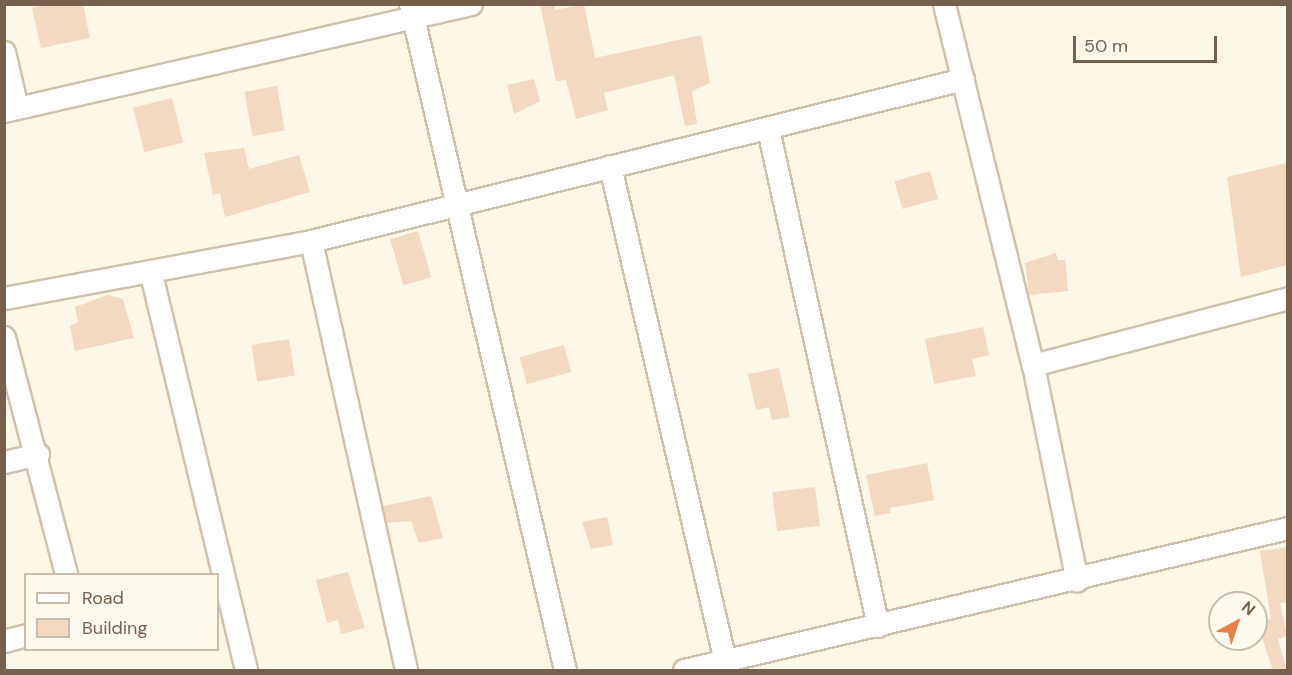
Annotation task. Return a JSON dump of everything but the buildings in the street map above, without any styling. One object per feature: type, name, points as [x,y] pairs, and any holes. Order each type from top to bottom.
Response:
[{"type":"street","points":[[4,52],[11,110],[412,12],[471,4]]},
{"type":"street","points":[[944,4],[1033,365],[1077,581]]},
{"type":"street","points":[[412,12],[565,670]]},
{"type":"street","points":[[4,298],[150,274],[312,241],[457,203],[768,129],[963,79]]},
{"type":"street","points":[[768,129],[878,626]]},
{"type":"street","points":[[610,166],[725,661]]},
{"type":"street","points":[[312,241],[406,670]]},
{"type":"street","points":[[150,274],[246,670]]},
{"type":"street","points":[[1033,365],[1287,298]]},
{"type":"street","points":[[4,337],[38,453],[66,573]]},
{"type":"street","points":[[4,462],[38,453]]},
{"type":"street","points":[[684,670],[1077,581],[1287,528]]},
{"type":"street","points":[[4,640],[24,635]]}]
